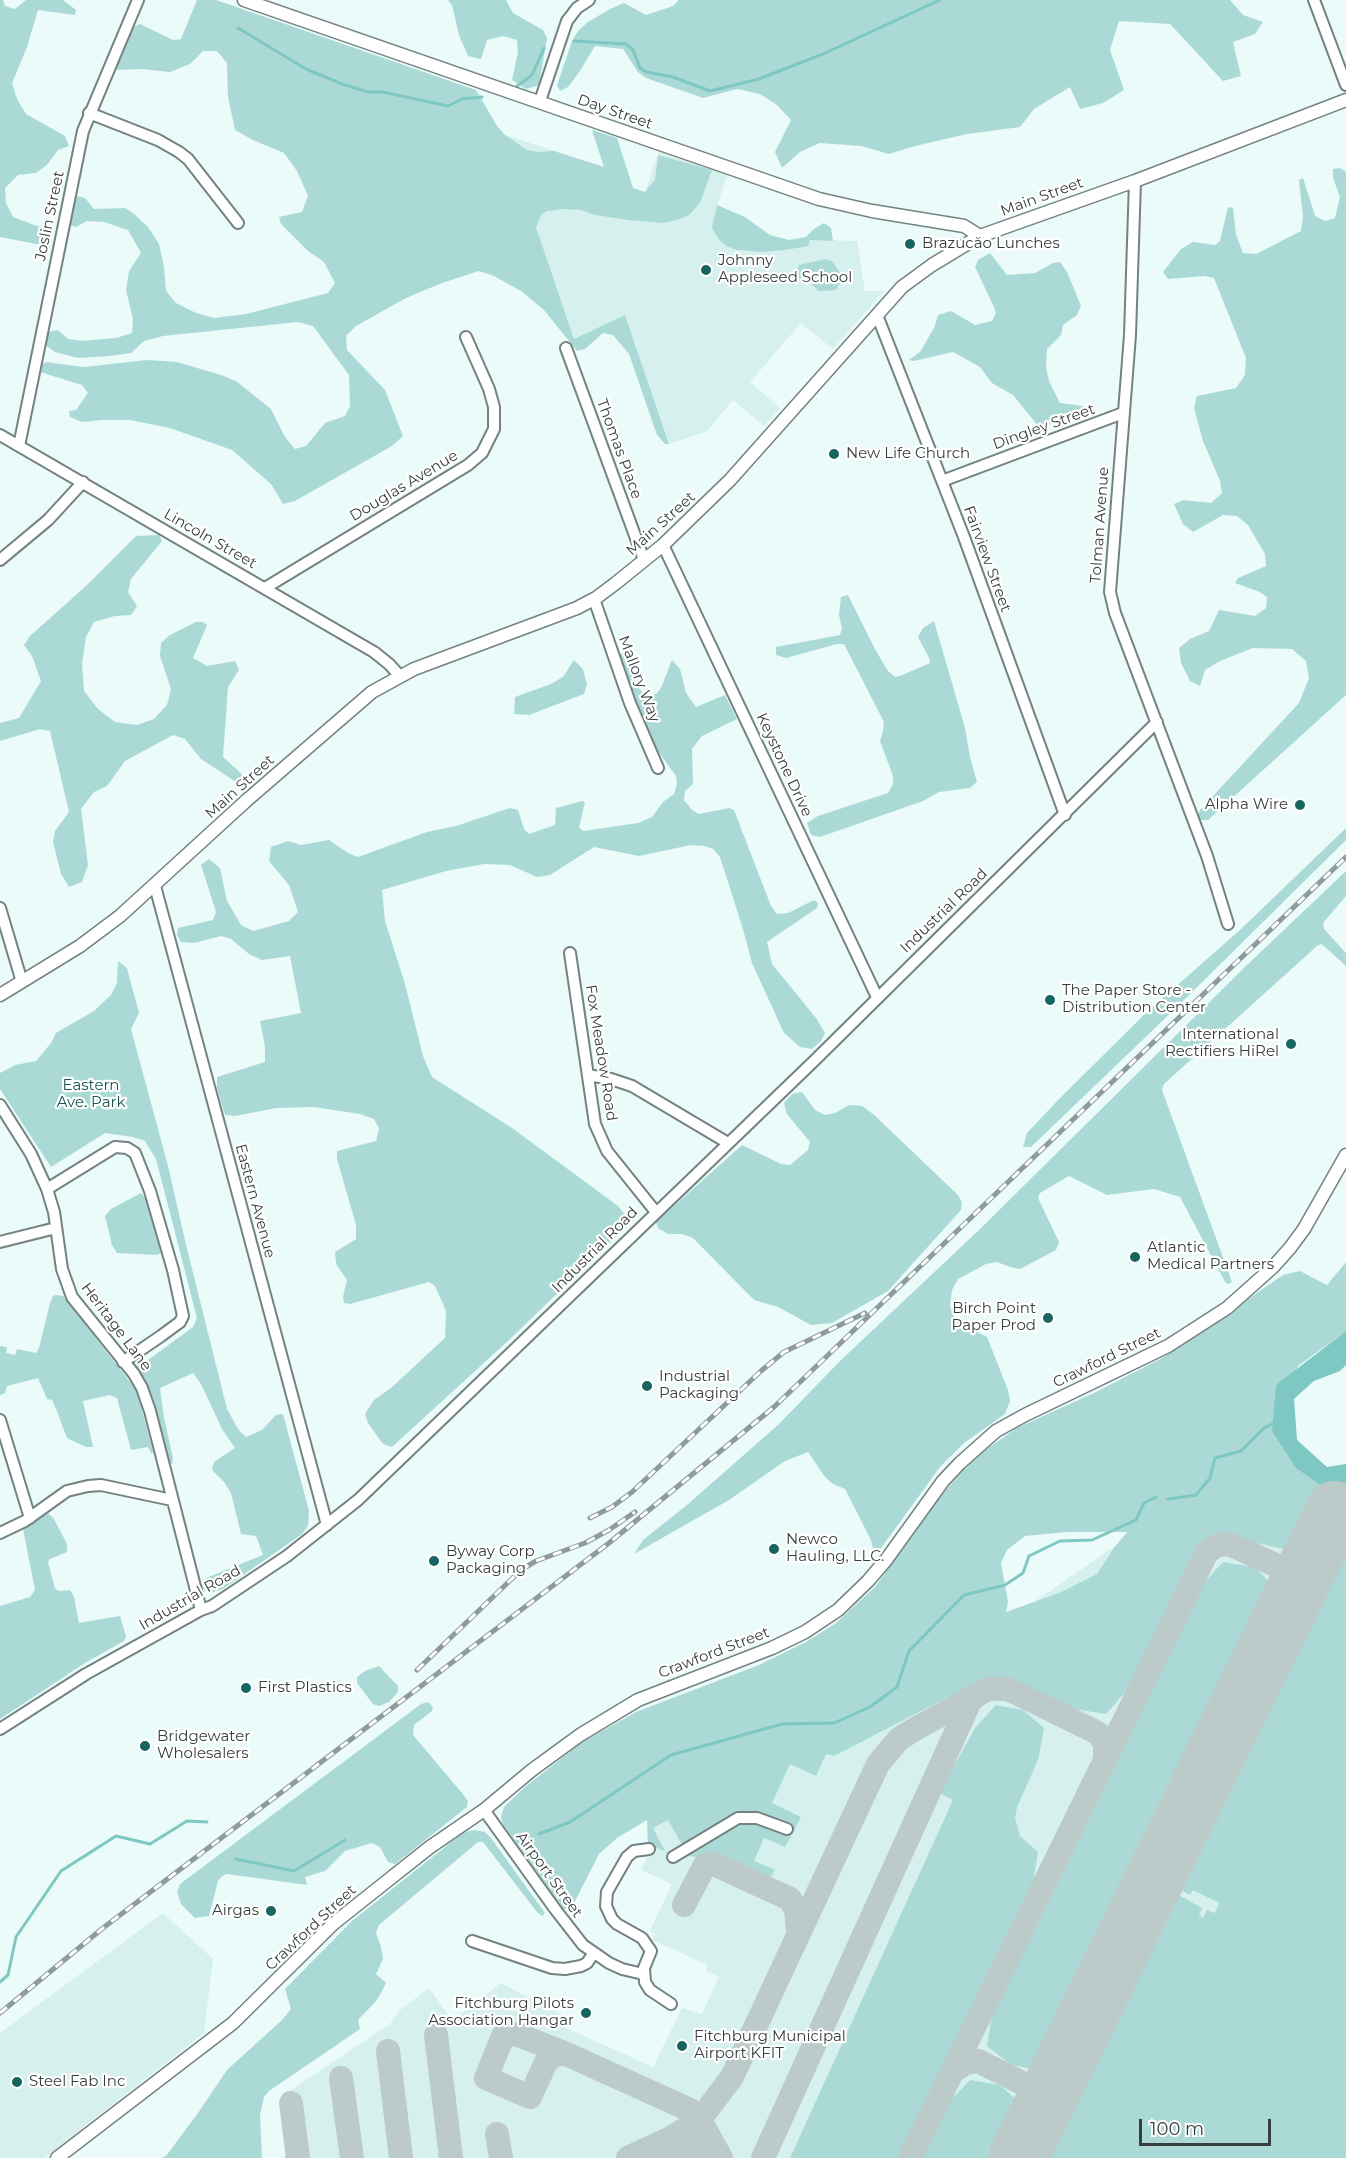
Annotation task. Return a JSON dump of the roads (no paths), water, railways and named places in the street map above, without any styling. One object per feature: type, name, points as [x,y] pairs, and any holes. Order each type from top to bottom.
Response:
[{"type":"main road","name":"Day Street","points":[[244,0],[819,199],[872,211],[964,226],[980,236]]},
{"type":"main road","name":"Main Street","points":[[0,995],[100,932],[155,886],[247,800],[372,693],[400,676],[432,662],[554,618],[594,599],[644,560],[663,545],[730,480],[877,315],[908,283],[932,265],[980,236],[1135,181],[1346,100]]},
{"type":"main road","name":"Crawford Street","points":[[57,2158],[223,2031],[257,2001],[336,1922],[430,1847],[484,1810],[532,1770],[612,1714],[656,1692],[772,1648],[806,1632],[838,1610],[886,1560],[943,1481],[996,1431],[1168,1346],[1227,1308],[1256,1283],[1290,1248],[1304,1229],[1346,1155]]},
{"type":"street","name":"Joslin Street","points":[[19,446],[83,131],[138,0]]},
{"type":"street","points":[[540,101],[567,21],[578,8],[589,0]]},
{"type":"street","points":[[1314,0],[1346,85]]},
{"type":"street","points":[[89,113],[158,140],[179,152],[188,159],[238,223]]},
{"type":"street","name":"Tolman Avenue","points":[[1135,181],[1130,335],[1110,592],[1115,612],[1207,856],[1228,924]]},
{"type":"street","name":"Fairview Street","points":[[877,315],[1035,727],[1065,815]]},
{"type":"street","name":"Douglas Avenue","points":[[265,588],[468,465],[482,453],[494,429],[494,407],[489,389],[466,337]]},
{"type":"street","name":"Thomas Place","points":[[566,348],[644,560]]},
{"type":"street","name":"Dingley Street","points":[[942,481],[1123,413]]},
{"type":"street","name":"Lincoln Street","points":[[0,435],[379,655],[400,676]]},
{"type":"street","points":[[0,560],[48,520],[83,482]]},
{"type":"street","name":"Keystone Drive","points":[[663,545],[877,997]]},
{"type":"street","name":"Mallory Way","points":[[594,599],[630,703],[658,768]]},
{"type":"street","name":"Industrial Road","points":[[0,1729],[86,1674],[212,1606],[276,1564],[358,1500],[728,1143],[1157,723]]},
{"type":"street","name":"Eastern Avenue","points":[[155,886],[327,1525]]},
{"type":"street","points":[[0,908],[22,982]]},
{"type":"street","name":"Fox Meadow Road","points":[[570,953],[595,1124],[618,1167],[656,1211]]},
{"type":"street","points":[[588,1075],[632,1086],[728,1143]]},
{"type":"street","name":"Heritage Lane","points":[[0,1104],[31,1154],[47,1189],[62,1269],[72,1297],[139,1382],[145,1395],[201,1610]]},
{"type":"street","points":[[47,1189],[115,1147],[127,1148],[135,1153],[150,1191],[173,1270],[183,1316],[180,1322],[123,1362]]},
{"type":"street","points":[[0,1242],[56,1228]]},
{"type":"street","points":[[0,1420],[30,1518]]},
{"type":"street","points":[[0,1533],[30,1518],[67,1491],[92,1485],[172,1500]]},
{"type":"street","name":"Airport Street","points":[[484,1810],[572,1932],[593,1954],[622,1969],[643,1974],[651,1952],[642,1938],[612,1919],[605,1898],[619,1868],[629,1854],[639,1849],[648,1849]]},
{"type":"street","points":[[673,1857],[738,1818],[757,1818],[787,1829]]},
{"type":"street","points":[[472,1941],[552,1968],[565,1970],[581,1966],[593,1954]]},
{"type":"street","points":[[643,1974],[650,1990],[671,2004]]},
{"type":"waterway","points":[[574,41],[626,44],[633,50],[640,68],[646,72],[673,77],[710,91],[759,79],[823,54],[940,0]]},
{"type":"waterway","points":[[238,28],[306,69],[368,92],[383,92],[448,106],[462,99],[482,97]]},
{"type":"waterway","points":[[517,86],[532,75],[544,48]]},
{"type":"waterway","points":[[1168,1499],[1196,1495],[1210,1478],[1215,1458],[1241,1451],[1264,1428],[1276,1422]]},
{"type":"waterway","points":[[539,1834],[570,1822],[671,1755],[782,1724],[834,1723],[870,1707],[897,1687],[909,1651],[964,1595],[1005,1585],[1023,1573],[1029,1556],[1060,1541],[1092,1540],[1136,1520],[1144,1503],[1156,1497]]},
{"type":"waterway","points":[[0,1982],[8,1975],[16,1937],[61,1871],[116,1836],[150,1844],[187,1821],[207,1822]]},
{"type":"waterway","points":[[236,1859],[294,1871],[345,1840]]},
{"type":"railway","points":[[0,2013],[103,1928],[609,1543],[774,1407],[1346,857]]},
{"type":"railway","points":[[590,1518],[612,1507],[632,1492],[784,1352],[865,1313]]},
{"type":"railway","points":[[417,1670],[521,1570],[536,1561],[585,1543],[635,1512]]},
{"type":"place","name":"Brazucăo Lunches","points":[[910,244]]},
{"type":"place","name":"Johnny Appleseed School","points":[[706,270]]},
{"type":"place","name":"New Life Church","points":[[834,454]]},
{"type":"place","name":"Alpha Wire","points":[[1300,805]]},
{"type":"place","name":"The Paper Store - Distribution Center","points":[[1050,1000]]},
{"type":"place","name":"International Rectifiers HiRel","points":[[1291,1044]]},
{"type":"place","name":"Atlantic Medical Partners","points":[[1135,1257]]},
{"type":"place","name":"Birch Point Paper Prod","points":[[1048,1318]]},
{"type":"place","name":"Industrial Packaging","points":[[647,1386]]},
{"type":"place","name":"Newco Hauling, LLC.","points":[[774,1549]]},
{"type":"place","name":"Byway Corp Packaging","points":[[434,1561]]},
{"type":"place","name":"First Plastics","points":[[246,1688]]},
{"type":"place","name":"Bridgewater Wholesalers","points":[[145,1746]]},
{"type":"place","name":"Airgas","points":[[271,1911]]},
{"type":"place","name":"Fitchburg Pilots Association Hangar","points":[[586,2013]]},
{"type":"place","name":"Fitchburg Municipal Airport KFIT","points":[[682,2046]]},
{"type":"place","name":"Steel Fab Inc","points":[[17,2082]]},
{"type":"park label","name":"Eastern Ave. Park","points":[[91,1094]]}]
